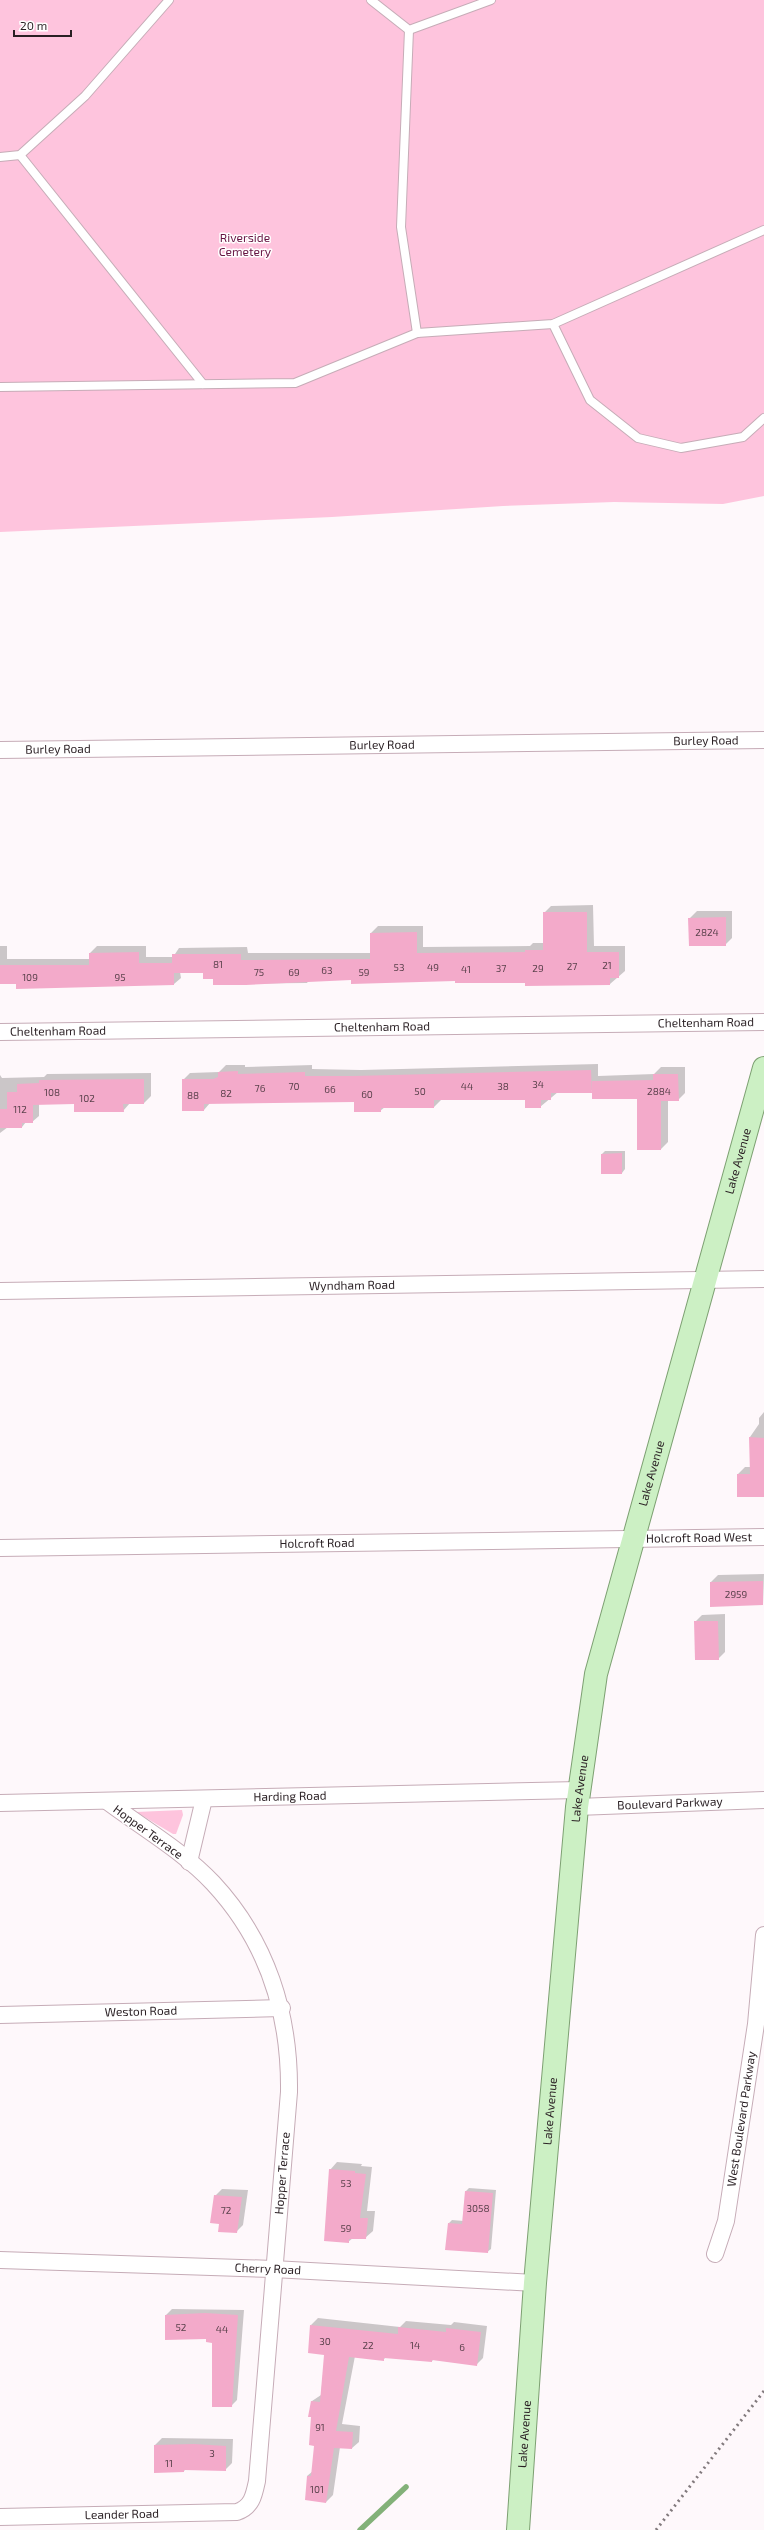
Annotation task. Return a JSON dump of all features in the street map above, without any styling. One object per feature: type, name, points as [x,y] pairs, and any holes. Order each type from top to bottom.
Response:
[{"type":"main road","name":"Lake Avenue","points":[[518,2530],[535,2282],[578,1798],[596,1674],[764,1068]]},
{"type":"street","name":"Burley Road","points":[[0,750],[764,740]]},
{"type":"street","name":"Cheltenham Road","points":[[0,1032],[764,1022]]},
{"type":"street","name":"Wyndham Road","points":[[0,1292],[764,1279]]},
{"type":"street","name":"Holcroft Road West","points":[[634,1538],[764,1537]]},
{"type":"street","name":"Holcroft Road","points":[[0,1548],[634,1538]]},
{"type":"street","name":"Harding Road","points":[[0,1803],[204,1799],[578,1798]]},
{"type":"street","name":"Boulevard Parkway","points":[[578,1798],[764,1800]]},
{"type":"street","name":"Hopper Terrace","points":[[189,1862],[204,1799]]},
{"type":"street","name":"Hopper Terrace","points":[[108,1802],[189,1862],[213,1883],[247,1927],[261,1953],[282,2008],[288,2047],[289,2092],[273,2269],[257,2481],[253,2498],[244,2510]]},
{"type":"street","name":"West Boulevard Parkway","points":[[715,2254],[726,2221],[760,2020],[764,1935]]},
{"type":"street","name":"Weston Road","points":[[0,2015],[282,2008]]},
{"type":"street","name":"Cherry Road","points":[[0,2260],[273,2269],[535,2282]]},
{"type":"street","name":"Leander Road","points":[[0,2517],[237,2512],[244,2510]]},
{"type":"lane","points":[[0,157],[20,155],[85,96],[169,0]]},
{"type":"lane","points":[[371,0],[409,30]]},
{"type":"lane","points":[[409,30],[492,0]]},
{"type":"lane","points":[[409,30],[401,227],[417,333]]},
{"type":"lane","points":[[20,155],[203,384]]},
{"type":"lane","points":[[0,387],[294,383],[417,333],[553,324],[764,230]]},
{"type":"lane","points":[[553,324],[590,400],[638,438],[681,448],[743,437],[764,418]]},
{"type":"green space","name":"Riverside Cemetery","points":[[0,0],[764,0],[764,496],[723,504],[614,502],[503,506],[332,517],[0,532]]},
{"type":"green space","points":[[182,1810],[183,1815],[176,1834],[173,1834],[136,1812]]},
{"type":"building","points":[[543,912],[587,912],[587,952],[619,952],[619,978],[610,978],[610,985],[525,986],[525,983],[455,983],[455,981],[351,984],[351,980],[213,985],[213,979],[203,979],[203,973],[174,973],[174,985],[16,989],[16,984],[0,984],[0,965],[89,965],[89,953],[139,952],[139,963],[172,963],[172,954],[241,954],[241,960],[370,959],[370,933],[417,932],[417,953],[525,952],[525,950],[543,950]]},
{"type":"building","points":[[726,917],[726,946],[689,946],[688,918]]},
{"type":"building","points":[[591,1070],[592,1093],[551,1093],[551,1100],[541,1100],[541,1108],[525,1108],[525,1100],[434,1100],[434,1108],[381,1108],[381,1112],[354,1112],[354,1102],[204,1104],[204,1111],[182,1111],[182,1079],[213,1079],[218,1077],[218,1072],[238,1071],[238,1074],[305,1072],[305,1076],[353,1076]]},
{"type":"building","points":[[653,1074],[678,1074],[679,1101],[661,1101],[661,1150],[637,1150],[637,1099],[592,1099],[592,1081],[653,1080]]},
{"type":"building","points":[[144,1079],[144,1104],[123,1104],[124,1112],[74,1112],[74,1104],[33,1105],[33,1123],[22,1123],[22,1128],[0,1128],[0,1109],[7,1109],[7,1092],[17,1092],[17,1084],[39,1083],[39,1080]]},
{"type":"building","points":[[622,1153],[622,1174],[601,1174],[601,1154]]},
{"type":"building","points":[[749,1437],[764,1438],[764,1497],[737,1497],[737,1474],[750,1474]]},
{"type":"building","points":[[763,1581],[763,1605],[710,1607],[710,1582]]},
{"type":"building","points":[[694,1621],[718,1621],[719,1660],[695,1660]]},
{"type":"building","points":[[329,2169],[355,2171],[355,2173],[366,2174],[360,2218],[368,2218],[366,2239],[349,2239],[349,2243],[324,2241]]},
{"type":"building","points":[[465,2191],[493,2193],[488,2253],[445,2250],[448,2223],[462,2224]]},
{"type":"building","points":[[214,2195],[242,2197],[237,2233],[218,2232],[219,2224],[210,2223]]},
{"type":"building","points":[[205,2313],[238,2315],[232,2407],[212,2407],[212,2343],[206,2342],[206,2339],[165,2340],[165,2315]]},
{"type":"building","points":[[310,2325],[398,2334],[398,2327],[446,2332],[446,2328],[481,2332],[477,2366],[432,2360],[432,2362],[384,2358],[384,2361],[349,2357],[336,2431],[353,2432],[352,2449],[334,2448],[326,2503],[305,2500],[307,2476],[311,2476],[314,2446],[309,2445],[311,2417],[308,2417],[311,2401],[320,2402],[324,2355],[308,2353]]},
{"type":"building","points":[[194,2444],[226,2446],[226,2471],[184,2470],[184,2472],[154,2473],[154,2445]]},
{"type":"waterway","points":[[360,2530],[406,2487]]},
{"type":"railway","points":[[656,2530],[764,2391]]}]
